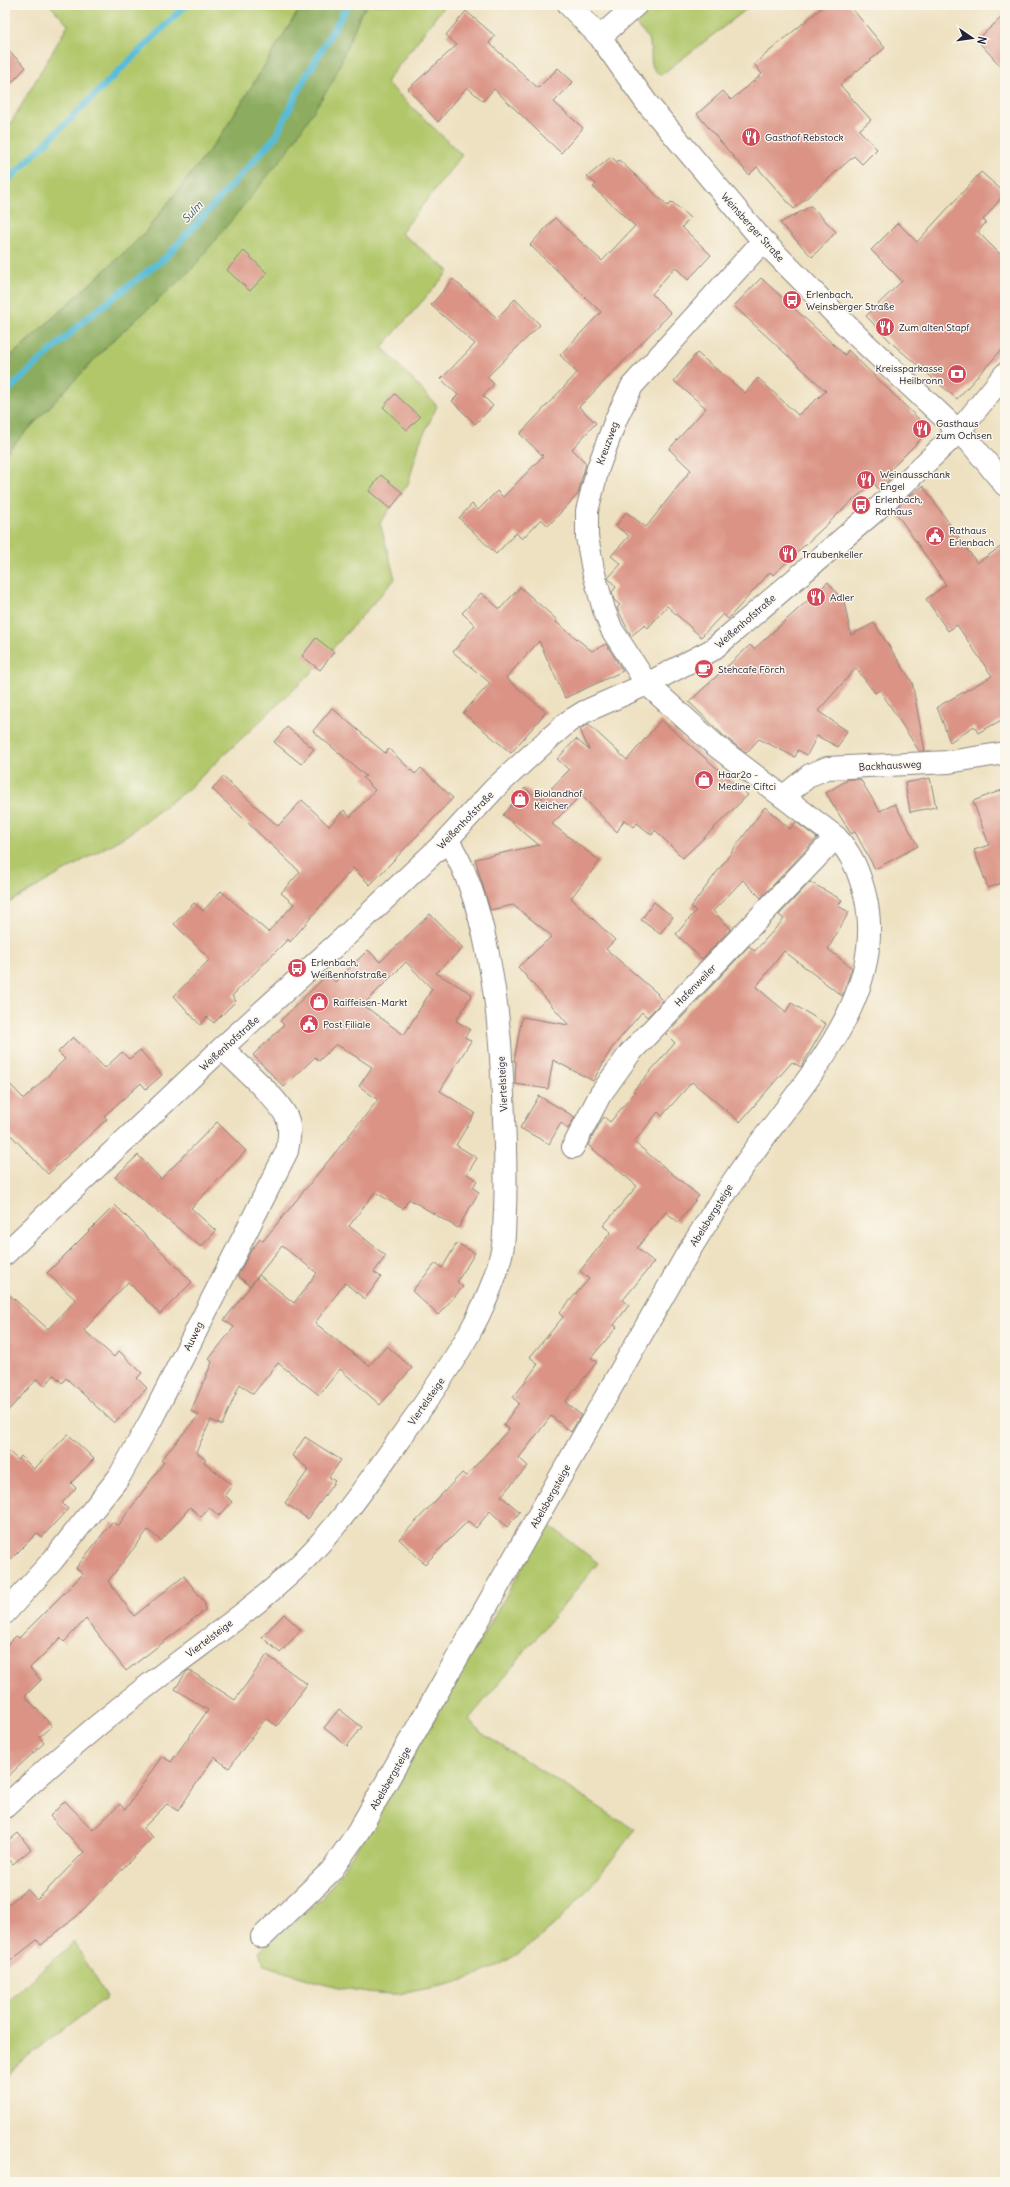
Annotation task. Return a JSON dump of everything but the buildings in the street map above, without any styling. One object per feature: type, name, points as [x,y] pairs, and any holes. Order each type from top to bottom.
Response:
[{"type":"street","name":"Weinsberger Straße","points":[[569,5],[600,37],[646,102],[764,241],[855,334],[970,442],[1003,479]]},
{"type":"street","points":[[600,37],[636,5]]},
{"type":"street","name":"Kreuzweg","points":[[647,684],[612,630],[604,610],[593,570],[587,537],[587,511],[596,475],[616,419],[632,386],[764,241]]},
{"type":"street","name":"Weißenhofstraße","points":[[5,1254],[222,1048],[303,976],[447,840],[496,788],[568,722],[584,712],[647,684],[712,650],[874,512],[958,432],[1005,374]]},
{"type":"street","points":[[647,684],[716,746],[784,796],[836,837]]},
{"type":"street","name":"Backhausweg","points":[[784,796],[810,775],[827,768],[949,762],[1005,753]]},
{"type":"street","name":"Abelsbergsteige","points":[[262,1937],[332,1871],[358,1832],[686,1256],[740,1170],[830,1047],[854,1003],[867,964],[870,940],[869,914],[862,884],[849,852],[836,837]]},
{"type":"street","name":"Hafenweiler","points":[[573,1147],[600,1095],[630,1053],[836,837]]},
{"type":"street","name":"Viertelsteige","points":[[5,1807],[49,1765],[106,1717],[293,1571],[335,1525],[445,1374],[478,1316],[493,1282],[503,1247],[506,1189],[500,1028],[484,939],[469,883],[459,856],[447,840]]},
{"type":"street","name":"Auweg","points":[[5,1613],[53,1560],[119,1477],[151,1420],[287,1151],[290,1136],[287,1119],[280,1106],[222,1048]]},
{"type":"green space","points":[[50,5],[302,5],[222,134],[142,236],[12,355],[5,350],[5,133],[68,25]]},
{"type":"green space","points":[[302,5],[368,5],[361,13],[333,81],[287,152],[191,270],[108,345],[5,454],[5,362],[142,236],[222,134]]},
{"type":"green space","points":[[368,5],[445,5],[386,82],[462,155],[401,233],[449,271],[382,347],[437,406],[420,442],[408,484],[380,523],[395,579],[309,675],[188,789],[127,835],[5,905],[5,454],[108,345],[191,270],[361,13]]},
{"type":"green space","points":[[652,5],[752,5],[661,75],[656,72],[652,64],[649,41],[634,21]]},
{"type":"green space","points":[[548,1524],[598,1563],[469,1719],[480,1732],[635,1830],[593,1883],[571,1908],[548,1930],[523,1950],[495,1967],[465,1980],[400,1994],[374,1993],[342,1988],[264,1965],[259,1952],[322,1898],[338,1877],[381,1810]]},
{"type":"green space","points":[[74,1942],[107,1997],[29,2055],[5,2078],[5,2003]]},
{"type":"waterway","points":[[5,183],[186,5]]},
{"type":"waterway","name":"Sulm","points":[[5,393],[87,318],[166,257],[276,136],[302,83],[348,5]]},
{"type":"place","name":"Gasthof Rebstock","points":[[751,137]]},
{"type":"place","name":"Erlenbach, Weinsberger Straße","points":[[792,300]]},
{"type":"place","name":"Zum alten Stapf","points":[[885,327]]},
{"type":"place","name":"Kreissparkasse Heilbronn","points":[[957,374]]},
{"type":"place","name":"Gasthaus zum Ochsen","points":[[922,429]]},
{"type":"place","name":"Weinausschank Engel","points":[[866,480]]},
{"type":"place","name":"Erlenbach, Rathaus","points":[[861,505]]},
{"type":"place","name":"Rathaus Erlenbach","points":[[935,536]]},
{"type":"place","name":"Traubenkeller","points":[[788,554]]},
{"type":"place","name":"Adler","points":[[816,597]]},
{"type":"place","name":"Stehcafe Förch","points":[[704,669]]},
{"type":"place","name":"Haar2o - Medine Ciftci","points":[[704,780]]},
{"type":"place","name":"Biolandhof Keicher","points":[[520,799]]},
{"type":"place","name":"Erlenbach, Weißenhofstraße","points":[[297,968]]},
{"type":"place","name":"Raiffeisen-Markt","points":[[319,1002]]},
{"type":"place","name":"Post Filiale","points":[[309,1024]]}]
